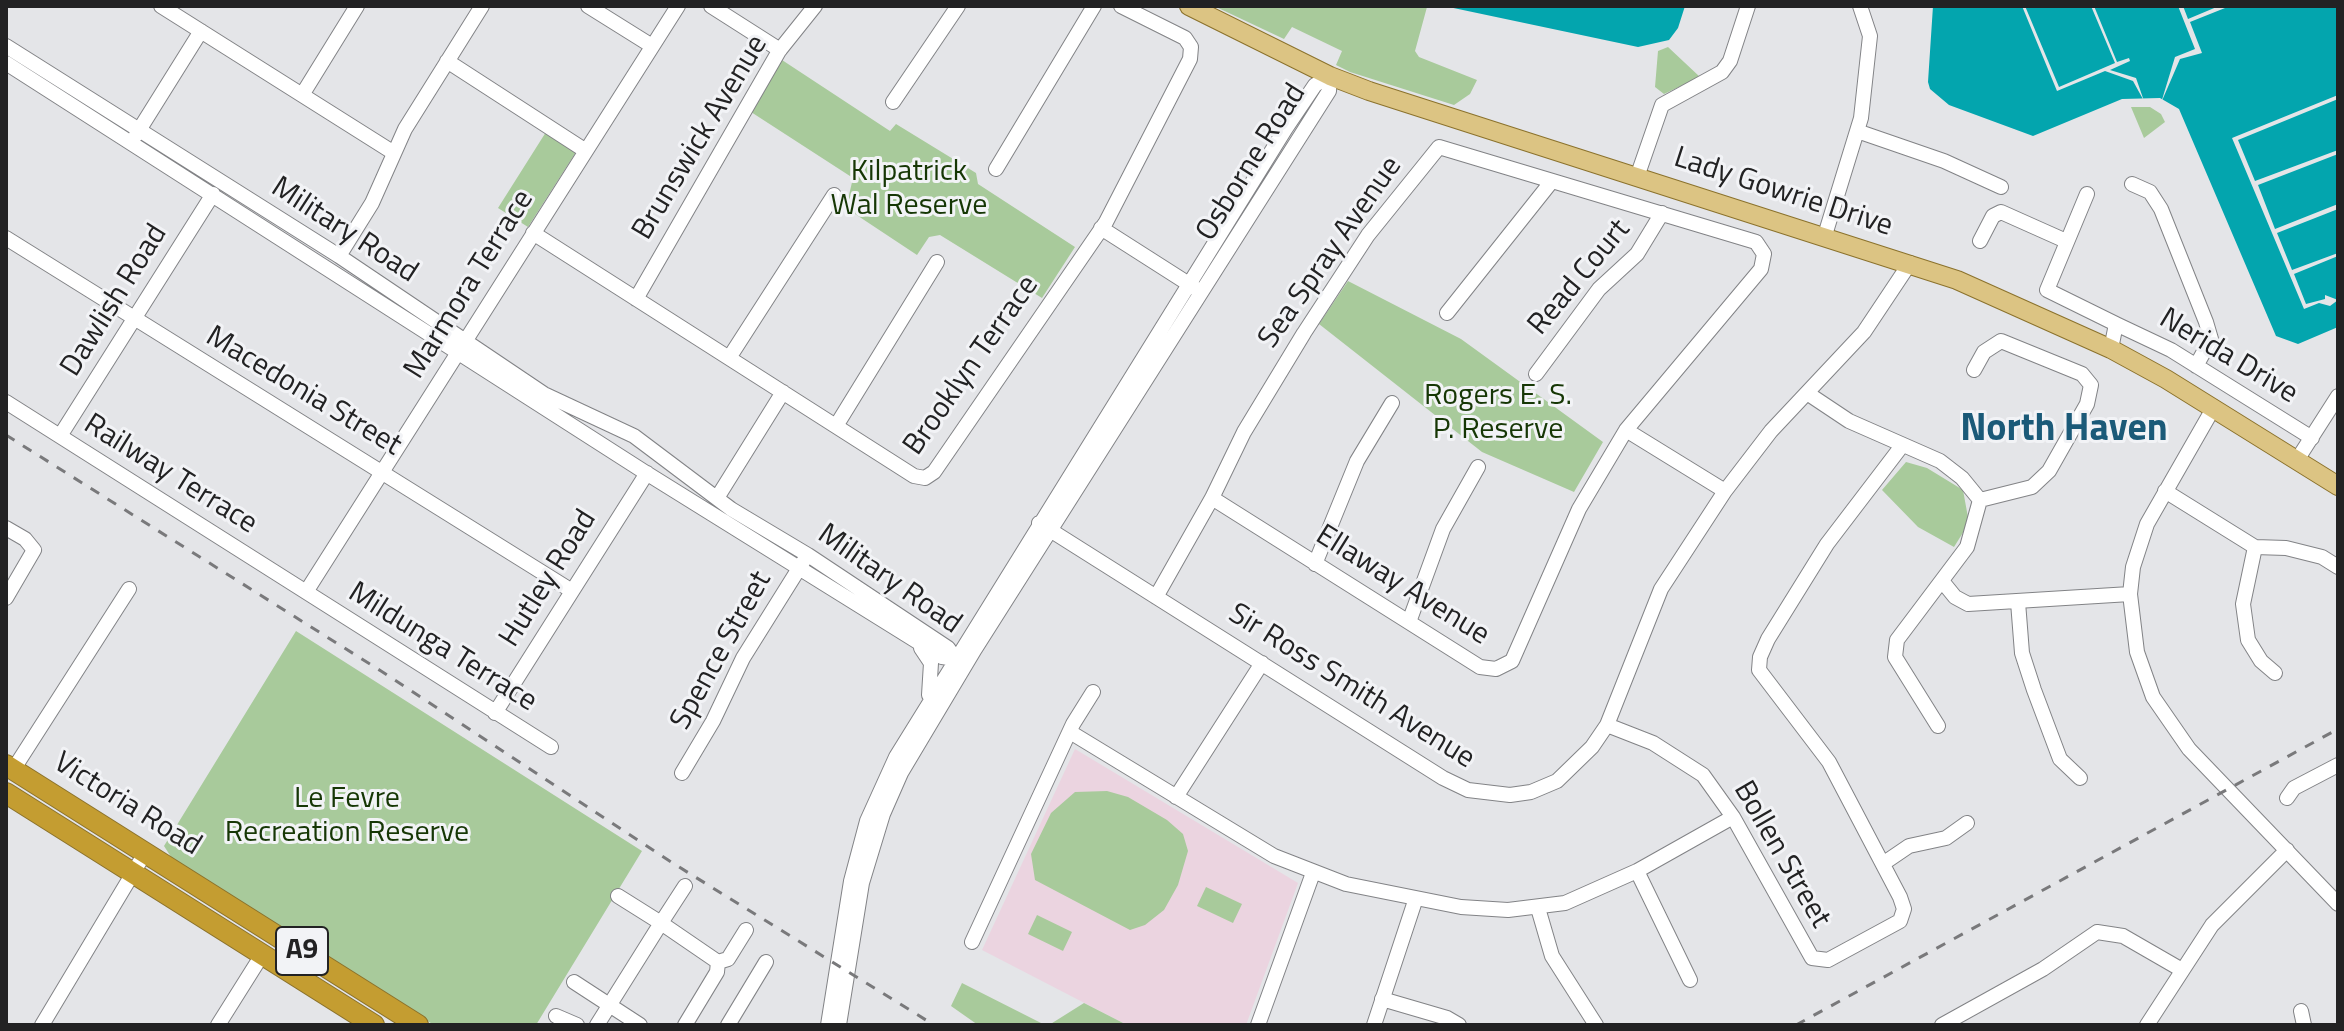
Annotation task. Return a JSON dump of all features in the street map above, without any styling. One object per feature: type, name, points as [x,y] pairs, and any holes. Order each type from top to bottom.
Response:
[{"type":"highway","name":"Victoria Road","points":[[9,767],[145,853],[392,1018],[418,1025]]},
{"type":"highway","name":"Victoria Road","points":[[6,793],[374,1025]]},
{"type":"highway","points":[[81,840],[93,821]]},
{"type":"main road","name":"Lady Gowrie Drive","points":[[1189,6],[1330,76],[1910,263],[2111,349],[2214,407],[2338,486]]},
{"type":"street","points":[[161,6],[394,153]]},
{"type":"street","points":[[302,95],[357,6]]},
{"type":"street","points":[[339,256],[372,203],[394,153],[482,6]]},
{"type":"street","points":[[588,6],[652,46]]},
{"type":"street","name":"Marmora Terrace","points":[[306,592],[678,6]]},
{"type":"street","points":[[711,6],[780,50]]},
{"type":"street","name":"Brunswick Avenue","points":[[636,299],[780,50],[815,6]]},
{"type":"street","points":[[893,102],[958,6]]},
{"type":"street","points":[[996,169],[1094,6]]},
{"type":"street","name":"Brooklyn Terrace","points":[[533,233],[914,476],[930,476],[1101,228],[1190,59],[1191,47],[1185,38],[1121,6]]},
{"type":"street","points":[[1637,177],[1662,105],[1722,72],[1730,61],[1748,6]]},
{"type":"street","points":[[1825,235],[1857,131],[1870,36],[1860,6]]},
{"type":"street","points":[[135,136],[201,31]]},
{"type":"street","name":"Military Road","points":[[6,46],[213,194],[544,394],[634,436],[804,561],[915,634],[948,648],[956,659]]},
{"type":"street","points":[[447,61],[586,151]]},
{"type":"street","name":"Military Road","points":[[6,63],[339,256],[461,346],[647,473],[804,561]]},
{"type":"street","name":"Osborne Road","points":[[1045,528],[1188,284],[1315,85],[1330,76]]},
{"type":"street","name":"Osborne Road","points":[[839,1025],[853,928],[874,841],[901,773],[955,681],[972,644],[1329,91],[1330,76]]},
{"type":"street","points":[[1857,131],[1944,161],[2001,187]]},
{"type":"street","name":"Sea Spray Avenue","points":[[1156,597],[1212,498],[1244,432],[1304,333],[1368,235],[1439,147],[1756,242]]},
{"type":"street","points":[[1447,313],[1552,181]]},
{"type":"street","points":[[2132,184],[2150,192],[2161,209],[2206,322],[2211,339],[2196,366]]},
{"type":"street","name":"Dawlish Road","points":[[60,436],[213,194]]},
{"type":"street","name":"Nerida Drive","points":[[2087,194],[2047,290],[2196,366],[2312,438]]},
{"type":"street","points":[[729,358],[834,195]]},
{"type":"street","points":[[1980,241],[1993,216],[2001,212],[2066,241]]},
{"type":"street","name":"Read Court","points":[[1536,374],[1599,289],[1637,254],[1662,213]]},
{"type":"street","points":[[1101,228],[1202,292]]},
{"type":"street","name":"Macedonia Street","points":[[6,238],[572,591]]},
{"type":"street","name":"Ellaway Avenue","points":[[1212,498],[1480,667],[1496,669],[1512,661],[1579,509],[1626,430],[1761,269],[1764,254],[1756,242]]},
{"type":"street","points":[[836,426],[937,262]]},
{"type":"street","name":"Sir Ross Smith Avenue","points":[[1045,528],[1468,790],[1510,795],[1531,792],[1557,781],[1584,757],[1607,725],[1661,589],[1725,491],[1807,393],[1864,332],[1910,263]]},
{"type":"street","name":"Nerida Drive","points":[[2111,349],[2116,324]]},
{"type":"street","points":[[1974,370],[1984,352],[2001,341],[2082,374],[2091,385],[2087,404],[2049,471],[2032,487],[1980,500]]},
{"type":"street","points":[[717,498],[783,392]]},
{"type":"street","points":[[1807,393],[1849,421],[1901,447],[1940,461],[1962,478],[1980,500]]},
{"type":"street","points":[[2297,460],[2338,396]]},
{"type":"street","name":"Railway Terrace","points":[[6,402],[306,592]]},
{"type":"street","points":[[1315,564],[1357,461],[1392,403]]},
{"type":"street","points":[[2214,407],[2147,524],[2133,567],[2130,594],[2137,652],[2153,697],[2189,749],[2338,904]]},
{"type":"street","points":[[1626,430],[1725,491]]},
{"type":"street","points":[[1901,447],[1827,544],[1760,657],[1759,670],[1767,685],[1809,732],[1829,762],[1884,863],[1909,846],[1946,838],[1967,823]]},
{"type":"street","points":[[1409,622],[1443,529],[1478,467]]},
{"type":"street","name":"Hutley Road","points":[[495,713],[647,473]]},
{"type":"street","points":[[2165,491],[2255,547],[2286,548],[2322,557],[2338,567]]},
{"type":"street","points":[[1938,726],[1895,657],[1897,640],[1967,547],[1980,500]]},
{"type":"street","points":[[6,528],[25,539],[34,550],[6,598]]},
{"type":"street","points":[[2255,547],[2243,604],[2248,640],[2261,661],[2275,673]]},
{"type":"street","name":"Spence Street","points":[[682,773],[713,721],[743,658],[804,561]]},
{"type":"street","points":[[1942,581],[1955,597],[1968,604],[2130,594]]},
{"type":"street","points":[[9,767],[129,589]]},
{"type":"street","name":"Mildunga Terrace","points":[[306,592],[551,747]]},
{"type":"street","points":[[2018,602],[2022,653],[2034,690],[2060,759],[2080,778]]},
{"type":"street","points":[[915,634],[972,644]]},
{"type":"street","points":[[915,634],[931,663],[933,676],[926,707]]},
{"type":"street","points":[[828,1025],[841,926],[867,821],[896,757],[956,659],[972,644]]},
{"type":"street","points":[[955,681],[956,659]]},
{"type":"street","points":[[1176,797],[1262,663]]},
{"type":"street","points":[[972,942],[1070,732],[1093,692]]},
{"type":"street","name":"Bollen Street","points":[[1607,725],[1677,756],[1703,775],[1733,817],[1808,953],[1816,960],[1828,960],[1900,921],[1904,909],[1884,863]]},
{"type":"street","points":[[1070,732],[1274,856],[1313,873],[1415,901],[1476,908],[1538,908],[1603,889],[1733,817]]},
{"type":"street","points":[[2287,798],[2294,788],[2338,765]]},
{"type":"street","points":[[867,821],[883,814]]},
{"type":"street","points":[[867,821],[874,841]]},
{"type":"street","points":[[2147,1025],[2212,925],[2287,850]]},
{"type":"street","points":[[42,1025],[145,853]]},
{"type":"street","points":[[1637,871],[1690,980]]},
{"type":"street","points":[[1258,1025],[1313,873]]},
{"type":"street","points":[[597,1025],[685,886]]},
{"type":"street","points":[[618,896],[718,962]]},
{"type":"street","points":[[1374,1025],[1415,901]]},
{"type":"street","points":[[1538,908],[1552,956],[1596,1025]]},
{"type":"street","points":[[718,962],[728,959],[746,930]]},
{"type":"street","points":[[1942,1025],[1968,1019],[2097,932],[2123,936],[2182,970]]},
{"type":"street","points":[[218,1025],[262,955]]},
{"type":"street","points":[[685,1025],[701,992],[717,972],[718,962]]},
{"type":"street","points":[[728,1025],[766,962]]},
{"type":"street","points":[[574,982],[640,1025]]},
{"type":"street","points":[[1382,999],[1447,1018],[1459,1025]]},
{"type":"street","points":[[556,1016],[577,1025]]},
{"type":"shaded area","points":[[1075,749],[1298,883],[1246,1025],[1127,1025],[982,950]]},
{"type":"green space","points":[[1214,6],[1427,7],[1415,51],[1419,57],[1477,80],[1470,94],[1454,105],[1350,72],[1336,65],[1342,51],[1292,27],[1284,39]]},
{"type":"green space","points":[[1668,47],[1700,77],[1664,94],[1655,87],[1658,51]]},
{"type":"green space","name":"Kilpatrick Wal Reserve","points":[[782,60],[890,131],[896,124],[976,173],[978,184],[1075,247],[1042,298],[940,235],[929,237],[917,255],[846,208],[853,178],[751,112]]},
{"type":"green space","points":[[2131,107],[2150,107],[2161,114],[2165,122],[2144,138]]},
{"type":"green space","points":[[546,132],[576,152],[528,227],[498,208]]},
{"type":"green space","name":"Rogers E. S. P. Reserve","points":[[1348,281],[1461,339],[1603,442],[1574,492],[1482,452],[1319,324]]},
{"type":"green space","points":[[1906,462],[1927,468],[1963,490],[1969,523],[1954,547],[1918,527],[1882,490]]},
{"type":"green space","name":"Le Fevre Recreation Reserve","points":[[296,631],[642,851],[536,1025],[434,1025],[173,860],[164,846]]},
{"type":"green space","points":[[1107,791],[1128,797],[1167,820],[1183,834],[1188,851],[1178,885],[1164,910],[1145,925],[1130,930],[1035,880],[1031,854],[1051,813],[1075,792]]},
{"type":"green space","points":[[1206,887],[1242,904],[1233,923],[1197,906]]},
{"type":"green space","points":[[1037,915],[1072,932],[1063,951],[1028,934]]},
{"type":"green space","points":[[962,983],[1045,1025],[978,1025],[951,1006]]},
{"type":"green space","points":[[1084,1003],[1127,1025],[1049,1025]]},
{"type":"water","points":[[1444,6],[1685,6],[1678,28],[1669,40],[1638,47]]},
{"type":"water","points":[[1933,6],[2338,6],[2338,327],[2298,344],[2276,336],[2179,109],[2160,98],[2122,99],[2033,136],[1949,105],[1930,89],[1928,82]]},
{"type":"pier","points":[[2022,6],[2025,6],[2059,87],[2115,63],[2091,6],[2094,6],[2117,62],[2129,58],[2130,61],[2110,70],[2136,78],[2144,101],[2133,81],[2105,71],[2057,91]]},
{"type":"pier","points":[[2178,6],[2183,6],[2188,19],[2219,6],[2230,6],[2190,22],[2202,53],[2180,59],[2161,103],[2175,57],[2195,49]]},
{"type":"pier","points":[[2338,95],[2338,99],[2238,140],[2255,181],[2338,150],[2338,154],[2258,185],[2275,229],[2338,204],[2338,209],[2277,233],[2292,270],[2338,253],[2338,256],[2294,274],[2306,304],[2325,299],[2325,295],[2338,300],[2330,306],[2319,303],[2304,309],[2232,138]]},
{"type":"railway","points":[[6,435],[381,671],[671,862],[934,1025]]},
{"type":"railway","points":[[1796,1025],[2338,729]]},
{"type":"district","name":"North Haven","points":[[2064,431]]}]
